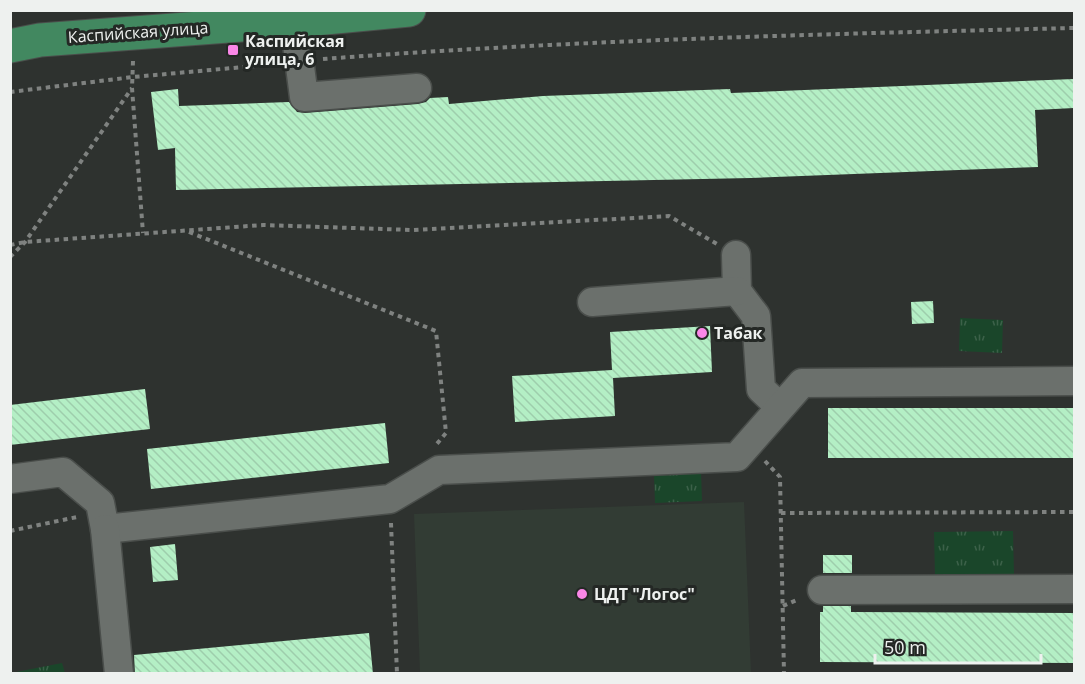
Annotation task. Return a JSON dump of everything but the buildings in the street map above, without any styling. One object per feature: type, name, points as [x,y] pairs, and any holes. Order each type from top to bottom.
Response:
[{"type":"main road","name":"Каспийская улица","points":[[10,46],[40,40],[409,10]]},
{"type":"lane","points":[[294,21],[304,97],[417,88]]},
{"type":"lane","points":[[736,255],[737,291],[756,316],[760,389],[780,407]]},
{"type":"lane","points":[[592,302],[737,291]]},
{"type":"lane","points":[[103,521],[390,498],[440,470],[737,457],[802,383],[1074,381]]},
{"type":"lane","points":[[10,479],[63,472],[100,503],[119,674]]},
{"type":"lane","points":[[814,593],[1074,589]]},
{"type":"path","points":[[10,92],[133,77],[248,68],[299,60],[464,48],[698,38],[1074,28]]},
{"type":"path","points":[[10,257],[25,242],[132,88],[143,233]]},
{"type":"path","points":[[10,245],[25,242],[263,225],[413,230],[669,216],[736,255]]},
{"type":"path","points":[[186,230],[436,331],[446,433],[432,449]]},
{"type":"path","points":[[748,443],[780,477],[784,674]]},
{"type":"path","points":[[390,498],[397,674]]},
{"type":"path","points":[[781,513],[1074,512]]},
{"type":"path","points":[[10,531],[103,521]]},
{"type":"path","points":[[783,606],[814,593]]},
{"type":"shaded area","name":"ЦДТ \"Логос\"","points":[[744,502],[751,673],[420,673],[414,514]]},
{"type":"green space","points":[[960,318],[1003,320],[1002,353],[959,351]]},
{"type":"green space","points":[[701,472],[702,501],[655,503],[654,475]]},
{"type":"green space","points":[[1013,531],[1014,575],[935,576],[934,532]]},
{"type":"green space","points":[[62,663],[65,673],[11,673]]},
{"type":"place","name":"Каспийская улица, 6","points":[[233,50]]},
{"type":"place","name":"Табак","points":[[702,333]]},
{"type":"place","name":"ЦДТ \"Логос\"","points":[[582,594]]}]
